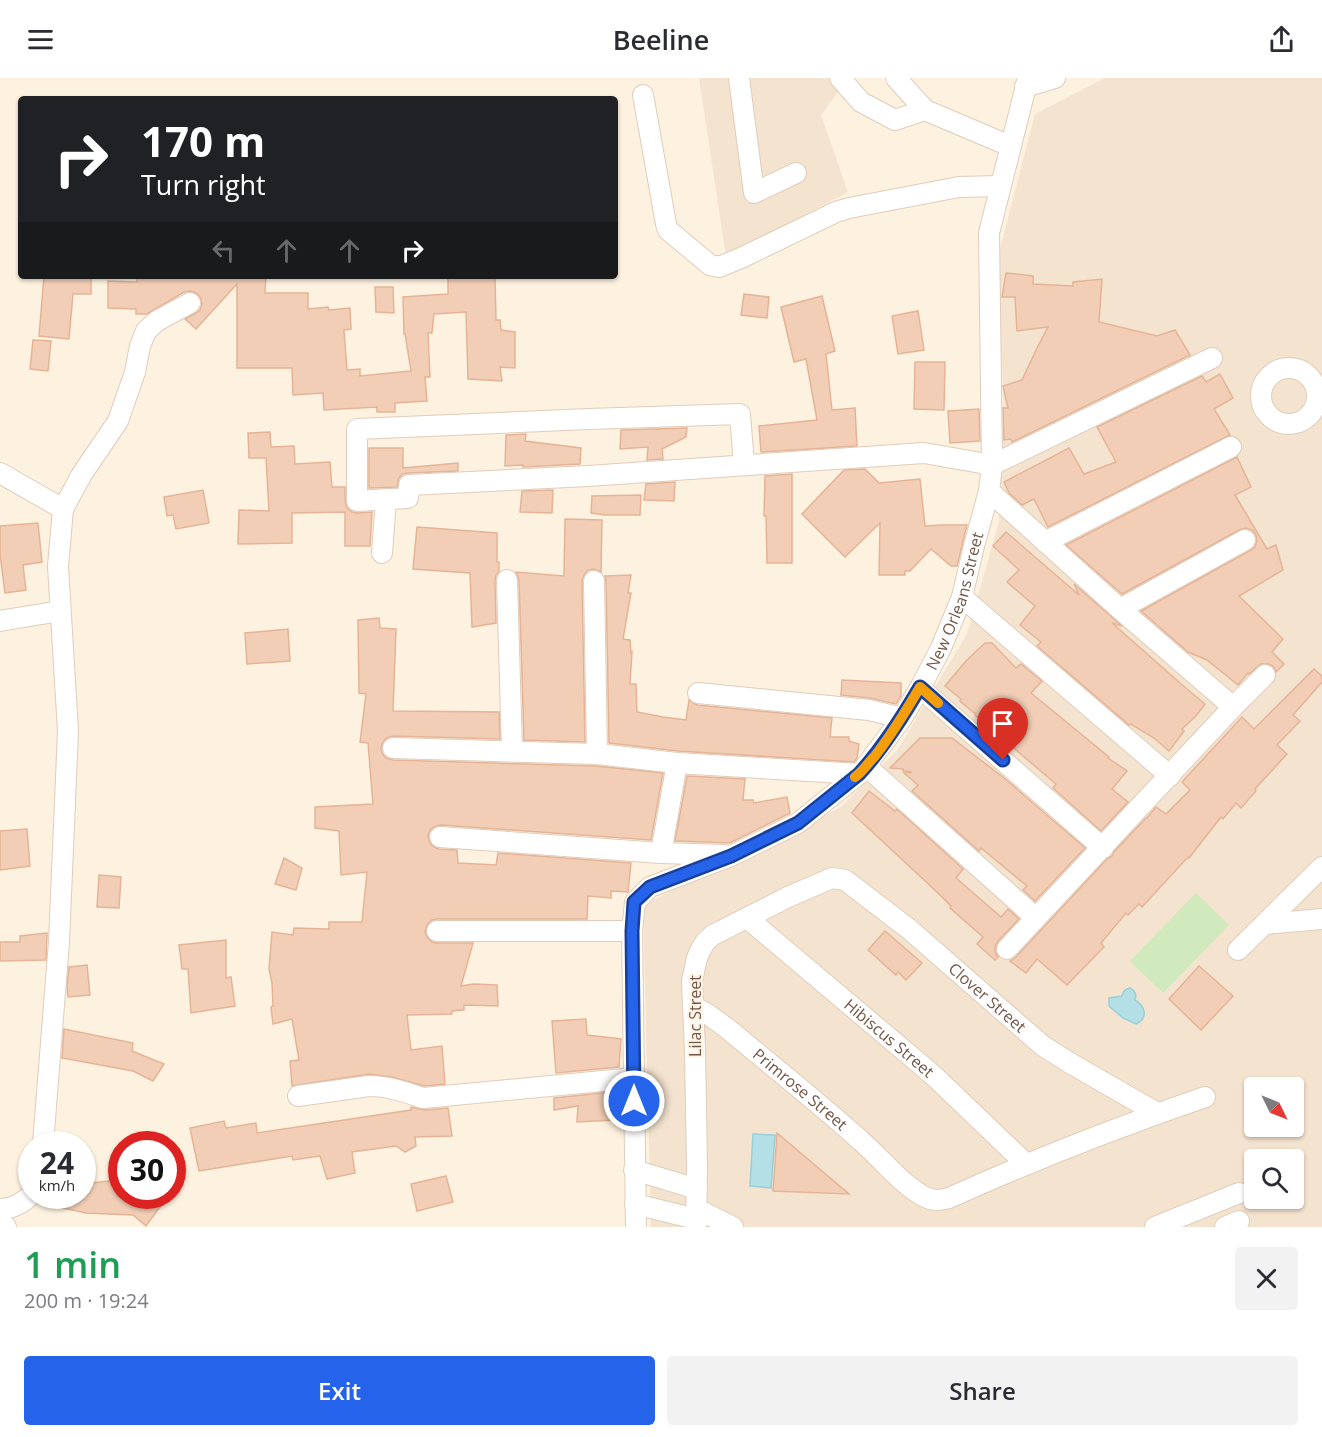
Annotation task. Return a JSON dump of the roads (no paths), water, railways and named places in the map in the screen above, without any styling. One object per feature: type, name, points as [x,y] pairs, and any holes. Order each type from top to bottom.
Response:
[{"type":"street","points":[[739,78],[754,193],[796,173]]},
{"type":"street","points":[[840,78],[861,102],[896,120],[925,110]]},
{"type":"street","points":[[896,78],[925,110],[1010,146]]},
{"type":"street","points":[[1026,82],[1055,78]]},
{"type":"street","name":"New Orleans Street","points":[[636,1227],[632,931],[634,902],[650,887],[731,856],[798,823],[862,770],[902,718],[941,648],[962,597],[989,491],[992,465],[988,233],[1026,82]]},
{"type":"street","points":[[644,96],[668,230],[710,265],[719,267],[741,258],[836,212],[849,208],[959,187],[1000,186]]},
{"type":"street","points":[[45,1131],[59,942],[68,731],[58,566],[63,509],[82,474],[118,421],[146,331],[157,321],[190,303]]},
{"type":"street","points":[[744,465],[740,414],[357,429],[357,501],[408,498],[409,485],[588,476],[924,453],[992,465],[1212,358]]},
{"type":"street","points":[[1045,542],[1231,447]]},
{"type":"street","points":[[0,473],[63,509]]},
{"type":"street","points":[[989,491],[1233,707]]},
{"type":"street","points":[[382,553],[386,500]]},
{"type":"street","points":[[1120,609],[1245,540]]},
{"type":"street","points":[[507,580],[512,751]]},
{"type":"street","points":[[594,581],[597,754]]},
{"type":"street","points":[[962,597],[1170,776]]},
{"type":"street","points":[[0,621],[60,610]]},
{"type":"street","points":[[1007,949],[1264,675]]},
{"type":"street","points":[[920,687],[1103,848]]},
{"type":"street","points":[[698,693],[869,710],[902,718]]},
{"type":"street","points":[[393,748],[597,754],[677,763],[862,770],[1036,918]]},
{"type":"street","points":[[661,853],[677,763]]},
{"type":"street","points":[[440,837],[731,856]]},
{"type":"street","points":[[1238,950],[1322,867]]},
{"type":"street","name":"Clover Street","points":[[826,880],[832,878],[845,880],[909,929],[1043,1046],[1156,1113]]},
{"type":"street","name":"Lilac Street","points":[[697,1211],[696,1061],[692,981],[697,958],[706,941],[713,935],[826,880]]},
{"type":"street","name":"Hibiscus Street","points":[[747,918],[933,1075],[1026,1164]]},
{"type":"street","points":[[1265,924],[1322,919]]},
{"type":"street","points":[[437,931],[632,931]]},
{"type":"street","name":"Primrose Street","points":[[693,1006],[728,1029],[862,1141],[920,1195],[935,1200],[941,1200],[1156,1113],[1205,1097]]},
{"type":"street","points":[[298,1096],[379,1086],[423,1098],[634,1078]]},
{"type":"street","points":[[634,1170],[697,1211],[733,1227]]},
{"type":"street","points":[[1155,1227],[1239,1193]]},
{"type":"street","points":[[0,1209],[9,1209],[18,1204]]},
{"type":"street","points":[[635,1204],[697,1211]]},
{"type":"street","points":[[0,1222],[6,1227]]},
{"type":"water","points":[[1130,988],[1144,1012],[1143,1019],[1136,1024],[1123,1018],[1109,1006],[1109,998],[1122,996],[1124,990]]},
{"type":"water","points":[[753,1134],[775,1135],[771,1188],[750,1186]]}]
